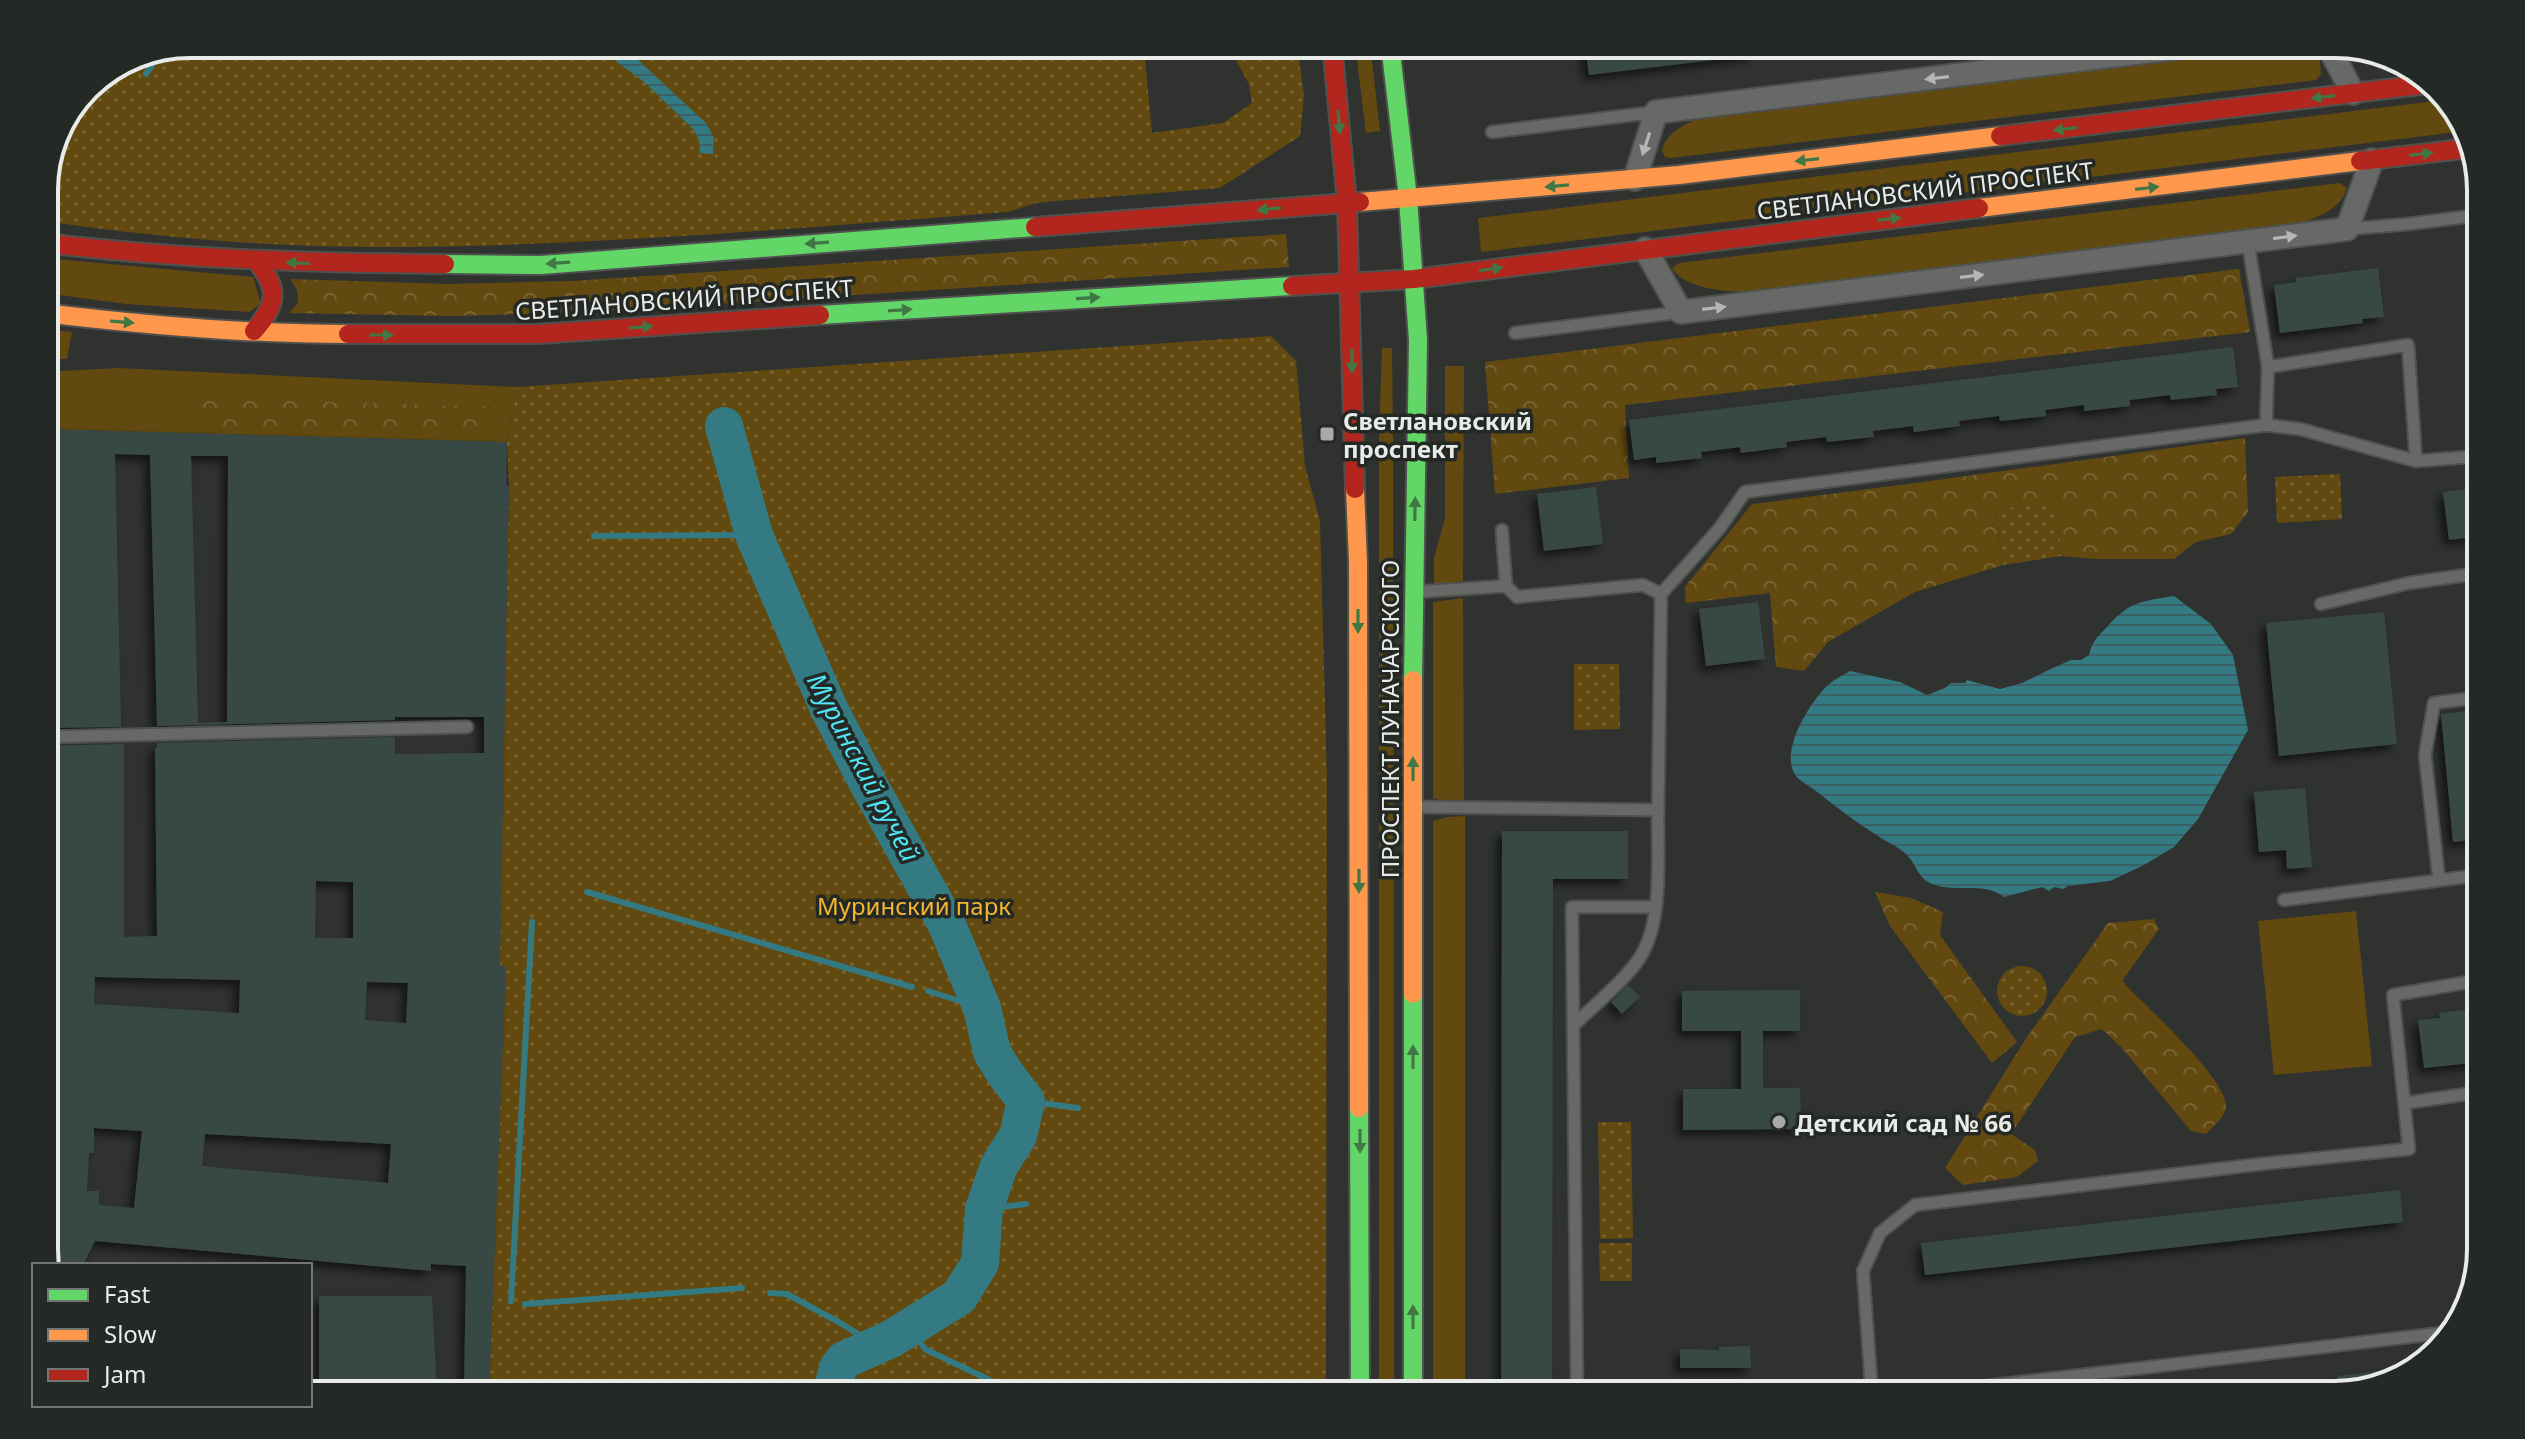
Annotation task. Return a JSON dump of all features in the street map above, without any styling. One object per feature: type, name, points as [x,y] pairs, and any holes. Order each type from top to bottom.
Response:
[{"type":"main road","name":"ПРОСПЕКТ ЛУНАЧАРСКОГО","points":[[1333,58],[1347,203],[1358,562],[1360,1381]]},
{"type":"main road","name":"ПРОСПЕКТ ЛУНАЧАРСКОГО","points":[[1392,58],[1408,198],[1418,340],[1413,592],[1413,1381]]},
{"type":"main road","name":"СВЕТЛАНОВСКИЙ ПРОСПЕКТ","points":[[58,245],[111,251],[308,263],[541,265],[1635,179],[2416,85]]},
{"type":"main road","name":"СВЕТЛАНОВСКИЙ ПРОСПЕКТ","points":[[58,315],[254,331],[346,335],[538,334],[1414,279],[2460,149]]},
{"type":"main road","points":[[254,331],[268,316],[274,296],[269,276],[256,260]]},
{"type":"street","points":[[1635,179],[1656,112],[2095,58]]},
{"type":"street","points":[[2334,58],[2353,93]]},
{"type":"street","points":[[1645,249],[1681,312],[2347,229],[2372,160]]},
{"type":"lane","points":[[1492,132],[1656,112]]},
{"type":"lane","points":[[2347,229],[2467,217]]},
{"type":"lane","points":[[2248,242],[2268,367],[2266,425]]},
{"type":"lane","points":[[1515,333],[1681,312]]},
{"type":"lane","points":[[2268,367],[2408,345],[2416,461]]},
{"type":"lane","points":[[1574,1025],[1637,962],[1652,930],[1656,907],[1661,594],[1719,529],[1745,492],[2266,425],[2300,429],[2416,461],[2467,457]]},
{"type":"lane","points":[[1502,530],[1506,586],[1517,597],[1643,585],[1661,594]]},
{"type":"lane","points":[[2321,604],[2409,583],[2467,575]]},
{"type":"lane","points":[[1413,592],[1506,586]]},
{"type":"lane","points":[[2439,880],[2425,755],[2434,703],[2467,699]]},
{"type":"lane","points":[[58,737],[467,727]]},
{"type":"lane","points":[[1413,807],[1658,810]]},
{"type":"lane","points":[[2284,900],[2467,877]]},
{"type":"lane","points":[[1577,1381],[1572,907],[1656,907]]},
{"type":"lane","points":[[1871,1381],[1863,1271],[1880,1233],[1915,1205],[2409,1149],[2393,995],[2467,982]]},
{"type":"lane","points":[[2405,1103],[2467,1094]]},
{"type":"lane","points":[[2030,1381],[2436,1334]]},
{"type":"green space","points":[[190,58],[1145,58],[1152,133],[1223,123],[1252,103],[1249,84],[1235,58],[1299,58],[1304,96],[1300,136],[1220,188],[1037,203],[1007,212],[535,244],[294,245],[127,232],[58,223],[58,182],[63,156],[85,110],[103,91],[140,68],[164,61]]},
{"type":"green space","points":[[1357,58],[1372,58],[1380,131],[1366,133]]},
{"type":"green space","points":[[2191,58],[2317,58],[2320,61],[2321,74],[2316,80],[1665,157],[1662,151],[1670,135],[1696,119]]},
{"type":"green space","points":[[2432,101],[2453,132],[1481,252],[1478,218]]},
{"type":"green space","points":[[2340,183],[2347,188],[2339,203],[2324,213],[2291,226],[1750,292],[1696,285],[1686,281],[1672,268],[1679,263]]},
{"type":"green space","points":[[1286,234],[1289,267],[577,313],[449,316],[289,313],[298,303],[297,290],[290,279],[449,284],[572,281]]},
{"type":"green space","points":[[58,259],[253,277],[261,303],[250,312],[126,304],[58,295]]},
{"type":"green space","points":[[2239,269],[2250,332],[1625,405],[1629,478],[1495,494],[1485,362]]},
{"type":"green space","points":[[58,330],[72,332],[67,359],[58,359]]},
{"type":"green space","name":"Муринский парк","points":[[1271,336],[1296,361],[1305,466],[1320,521],[1327,780],[1326,1381],[489,1381],[509,485],[507,442],[517,387]]},
{"type":"green space","points":[[1382,348],[1392,348],[1394,1381],[1379,1381],[1379,439]]},
{"type":"green space","points":[[1445,366],[1464,366],[1463,581],[1434,584],[1434,558],[1445,518]]},
{"type":"green space","points":[[118,368],[517,387],[507,442],[58,429],[58,371]]},
{"type":"green space","points":[[198,398],[501,407],[501,435],[197,425]]},
{"type":"green space","points":[[2245,438],[2248,512],[2231,534],[2196,542],[2174,559],[2062,556],[2055,502],[1995,511],[2003,565],[1915,592],[1828,642],[1804,671],[1776,667],[1770,593],[1686,603],[1685,587],[1752,504]]},
{"type":"green space","points":[[2340,474],[2342,519],[2277,523],[2275,477]]},
{"type":"green space","points":[[2055,501],[2062,556],[2003,565],[1995,510]]},
{"type":"green space","points":[[1463,598],[1464,802],[1446,802],[1433,798],[1433,602]]},
{"type":"green space","points":[[1574,664],[1619,664],[1620,729],[1574,730]]},
{"type":"green space","points":[[1465,816],[1465,1381],[1433,1381],[1433,821]]},
{"type":"green space","points":[[1875,892],[1911,898],[1943,912],[1940,935],[2017,1042],[1992,1063],[1890,926]]},
{"type":"green space","points":[[2356,911],[2372,1066],[2274,1075],[2258,921]]},
{"type":"green space","points":[[2154,919],[2159,929],[2122,981],[2211,1076],[2226,1104],[2222,1117],[2206,1134],[2191,1131],[2121,1047],[2102,1029],[2075,1037],[2011,1134],[2035,1150],[2038,1161],[2017,1177],[1963,1185],[1945,1168],[2025,1040],[2108,923]]},
{"type":"green space","points":[[2022,966],[2040,973],[2047,991],[2040,1009],[2022,1016],[2004,1009],[1997,991],[2004,973]]},
{"type":"green space","points":[[1598,1122],[1631,1122],[1633,1238],[1600,1239]]},
{"type":"green space","points":[[1599,1243],[1632,1243],[1632,1281],[1600,1281]]},
{"type":"water","points":[[611,58],[636,58],[706,123],[714,138],[713,154],[700,153],[699,140],[693,129],[643,81]]},
{"type":"water","points":[[2174,596],[2211,624],[2233,655],[2248,730],[2198,819],[2174,847],[2144,865],[2110,881],[2067,886],[2064,889],[2054,887],[2049,891],[2042,887],[2004,897],[1986,889],[1937,886],[1924,879],[1901,850],[1852,819],[1796,776],[1791,754],[1799,727],[1831,682],[1850,671],[1900,682],[1927,695],[1951,683],[1965,683],[1967,680],[2000,689],[2022,683],[2071,660],[2081,660],[2089,655],[2100,634],[2129,608]]},
{"type":"building","points":[[1587,58],[1730,58],[1589,75]]},
{"type":"building","points":[[2378,268],[2384,317],[2362,319],[2363,323],[2280,333],[2274,285],[2296,282],[2296,278]]},
{"type":"building","points":[[2233,347],[2238,387],[2216,389],[2217,395],[2171,400],[2170,395],[2130,400],[2130,406],[2084,411],[2084,405],[2045,410],[2046,416],[2000,421],[1999,416],[1959,421],[1960,426],[1914,432],[1913,426],[1873,431],[1874,437],[1827,442],[1826,437],[1786,442],[1787,447],[1741,453],[1740,447],[1701,452],[1702,458],[1656,463],[1656,457],[1634,460],[1629,420]]},
{"type":"building","points":[[58,429],[507,442],[506,485],[509,485],[500,965],[506,966],[490,1381],[464,1381],[466,1266],[431,1264],[431,1271],[95,1241],[84,1263],[59,1263],[58,1257],[58,746],[124,744],[124,937],[157,936],[157,743],[395,737],[395,754],[484,753],[484,717],[395,717],[395,720],[157,726],[150,455],[115,454],[121,727],[58,728]],"holes":[[[191,456],[228,456],[227,722],[198,723]],[[316,881],[353,882],[353,938],[315,938]],[[95,977],[240,980],[239,1013],[94,1004]],[[367,982],[408,983],[406,1023],[365,1020]],[[94,1128],[142,1131],[134,1208],[99,1205],[99,1191],[87,1191],[89,1153],[94,1153]],[[205,1134],[391,1144],[388,1183],[202,1166]]]},
{"type":"building","points":[[1596,487],[1603,544],[1544,551],[1537,494]]},
{"type":"building","points":[[2467,489],[2467,538],[2449,540],[2443,492]]},
{"type":"building","points":[[1758,602],[1765,659],[1706,666],[1699,609]]},
{"type":"building","points":[[2384,612],[2397,744],[2279,756],[2266,623]]},
{"type":"building","points":[[2467,711],[2467,840],[2453,842],[2441,714]]},
{"type":"building","points":[[2305,788],[2312,867],[2287,869],[2286,850],[2259,852],[2254,792]]},
{"type":"building","points":[[1502,831],[1628,831],[1628,879],[1553,879],[1552,1381],[1501,1381]]},
{"type":"building","points":[[1628,985],[1640,997],[1622,1014],[1611,1002]]},
{"type":"building","points":[[1800,990],[1800,1031],[1763,1031],[1763,1088],[1800,1088],[1801,1129],[1683,1130],[1683,1089],[1741,1089],[1741,1031],[1682,1031],[1682,991]]},
{"type":"building","points":[[2467,1010],[2467,1063],[2424,1068],[2418,1020],[2440,1018],[2439,1013]]},
{"type":"building","points":[[2400,1190],[2403,1222],[1925,1275],[1921,1243]]},
{"type":"building","points":[[319,1296],[432,1296],[436,1381],[319,1381]]},
{"type":"building","points":[[1750,1346],[1751,1368],[1680,1368],[1680,1349],[1719,1350],[1719,1347]]},
{"type":"building","points":[[2386,1370],[2352,1380],[2338,1381],[2337,1376]]},
{"type":"waterway","points":[[146,74],[153,64]]},
{"type":"waterway","name":"Муринский ручей","points":[[724,426],[754,535],[829,709],[947,925],[982,1008],[992,1052],[1026,1101],[1018,1136],[999,1166],[984,1209],[980,1263],[959,1297],[891,1339],[844,1360],[835,1381]]},
{"type":"waterway","points":[[594,536],[754,535]]},
{"type":"waterway","points":[[587,892],[912,987]]},
{"type":"waterway","points":[[511,1301],[532,922]]},
{"type":"waterway","points":[[928,991],[982,1008]]},
{"type":"waterway","points":[[1026,1101],[1078,1108]]},
{"type":"waterway","points":[[984,1209],[1026,1204]]},
{"type":"waterway","points":[[525,1304],[742,1288]]},
{"type":"waterway","points":[[770,1293],[787,1294],[842,1324],[863,1337],[870,1350]]},
{"type":"waterway","points":[[910,1328],[925,1349],[992,1381]]},
{"type":"traffic: fast","points":[[1392,58],[1408,198],[1418,340],[1413,680]]},
{"type":"traffic: fast","points":[[445,264],[541,265],[1035,227]]},
{"type":"traffic: fast","points":[[820,315],[1292,286]]},
{"type":"traffic: fast","points":[[1413,994],[1413,1381]]},
{"type":"traffic: fast","points":[[1359,1108],[1360,1381]]},
{"type":"traffic: slow","points":[[1360,202],[1679,175],[2000,136]]},
{"type":"traffic: slow","points":[[1979,208],[2360,161]]},
{"type":"traffic: slow","points":[[58,314],[196,328],[348,334]]},
{"type":"traffic: slow","points":[[1355,489],[1358,562],[1359,1108]]},
{"type":"traffic: slow","points":[[1413,680],[1413,994]]},
{"type":"traffic: jam","points":[[1333,58],[1347,203],[1355,489]]},
{"type":"traffic: jam","points":[[2000,136],[2416,86]]},
{"type":"traffic: jam","points":[[2360,161],[2460,149]]},
{"type":"traffic: jam","points":[[1035,227],[1360,202]]},
{"type":"traffic: jam","points":[[1292,286],[1414,279],[1979,208]]},
{"type":"traffic: jam","points":[[58,244],[244,259],[445,264]]},
{"type":"traffic: jam","points":[[254,331],[268,312],[273,296],[269,279],[256,260]]},
{"type":"traffic: jam","points":[[348,334],[538,334],[820,315]]},
{"type":"place","name":"Светлановский проспект","points":[[1327,434]]},
{"type":"place","name":"Детский сад № 66","points":[[1779,1122]]}]
